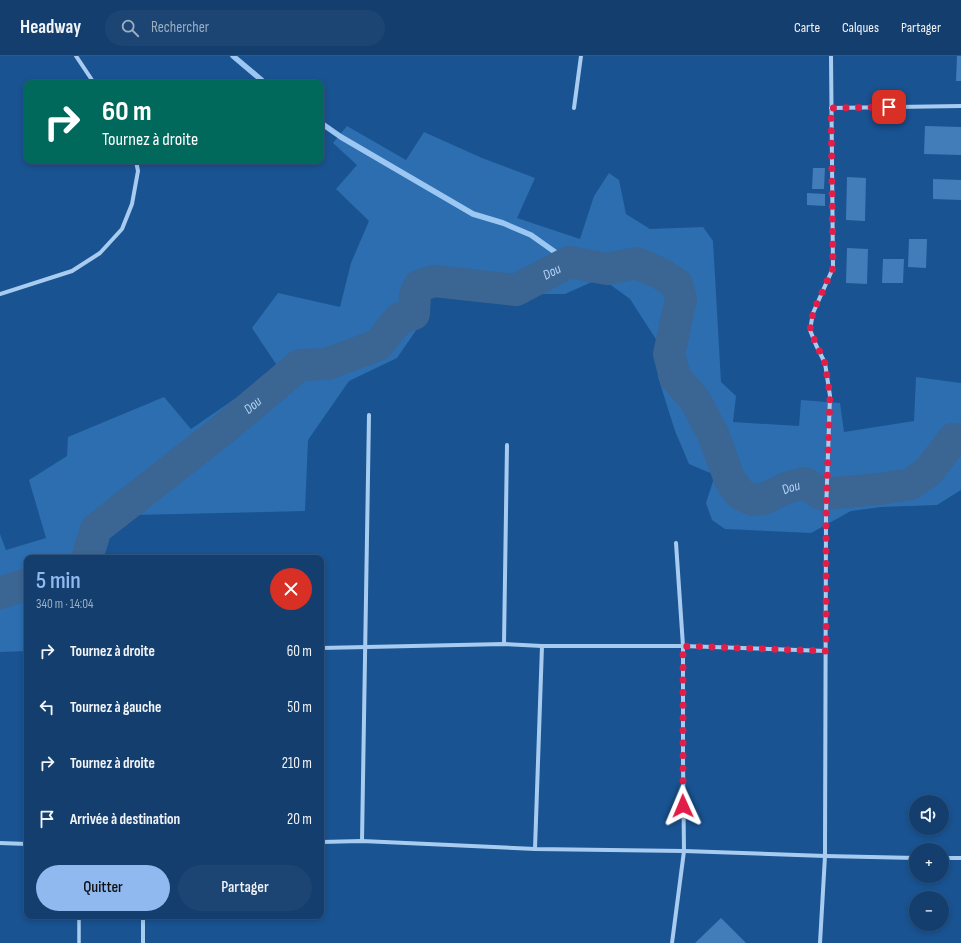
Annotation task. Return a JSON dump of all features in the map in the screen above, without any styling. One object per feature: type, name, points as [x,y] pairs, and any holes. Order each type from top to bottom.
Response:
[{"type":"street","points":[[76,56],[92,80]]},
{"type":"street","points":[[574,108],[581,56]]},
{"type":"street","points":[[820,943],[825,856],[826,512],[830,396],[825,363],[810,330],[813,312],[833,268],[831,56]]},
{"type":"street","points":[[831,108],[961,106]]},
{"type":"street","points":[[0,294],[72,271],[100,253],[122,229],[132,204],[138,171],[137,164]]},
{"type":"street","points":[[362,841],[369,415]]},
{"type":"street","points":[[504,644],[508,445]]},
{"type":"street","points":[[672,943],[684,851],[682,761],[683,646],[676,542]]},
{"type":"street","points":[[324,648],[504,644],[542,646],[683,646],[826,651]]},
{"type":"street","points":[[535,849],[542,646]]},
{"type":"street","points":[[324,842],[362,841],[535,849],[684,851],[909,858]]},
{"type":"street","points":[[0,843],[24,844]]},
{"type":"street","points":[[949,858],[961,858]]},
{"type":"street","points":[[78,943],[79,919]]},
{"type":"street","points":[[143,919],[143,943]]},
{"type":"shaded area","points":[[347,126],[406,160],[424,132],[482,158],[535,178],[517,218],[580,239],[594,196],[609,173],[619,180],[626,214],[650,229],[703,227],[713,241],[721,382],[736,396],[733,422],[799,426],[801,400],[840,403],[844,432],[914,421],[916,377],[961,383],[961,490],[937,505],[881,507],[851,511],[811,533],[725,529],[712,520],[706,503],[715,475],[689,464],[675,431],[658,377],[659,344],[630,299],[601,278],[565,294],[422,294],[417,329],[397,358],[349,381],[308,440],[305,511],[133,515],[108,532],[97,555],[24,555],[24,651],[0,652],[0,534],[6,550],[46,538],[29,480],[67,456],[68,437],[164,397],[191,429],[249,389],[256,395],[282,373],[252,328],[278,293],[340,307],[351,263],[369,221],[336,189],[357,165],[333,143]]},
{"type":"building","points":[[957,56],[961,56],[961,81],[956,81]]},
{"type":"building","points":[[925,126],[961,127],[961,155],[924,154]]},
{"type":"building","points":[[813,168],[825,168],[824,189],[812,189]]},
{"type":"building","points":[[847,177],[866,178],[865,221],[846,220]]},
{"type":"building","points":[[933,179],[961,180],[961,200],[933,199]]},
{"type":"building","points":[[807,193],[825,194],[825,206],[807,205]]},
{"type":"building","points":[[909,239],[927,239],[926,268],[908,267]]},
{"type":"building","points":[[847,248],[868,249],[867,284],[846,283]]},
{"type":"building","points":[[883,259],[904,259],[903,283],[882,283]]},
{"type":"building","points":[[721,918],[746,943],[695,943]]},
{"type":"waterway","points":[[233,56],[261,80]]},
{"type":"waterway","points":[[324,125],[341,137],[473,214],[503,223],[531,235],[569,262]]},
{"type":"waterway","name":"Dou","points":[[88,555],[96,529],[221,431],[300,365],[327,364],[378,345],[399,319],[414,314],[415,295],[419,286],[434,281],[516,290],[569,262],[607,269],[637,263],[661,274],[677,284],[681,299],[669,354],[675,377],[695,400],[713,434],[730,480],[740,494],[753,500],[764,499],[786,488],[805,483],[821,494],[880,489],[911,484],[929,471],[953,439],[961,439]]},
{"type":"waterway","name":"Dou","points":[[0,593],[24,585]]},
{"type":"route","points":[[683,806],[683,646],[826,651],[826,512],[830,396],[825,363],[810,330],[813,312],[833,268],[831,108],[889,107]]}]
